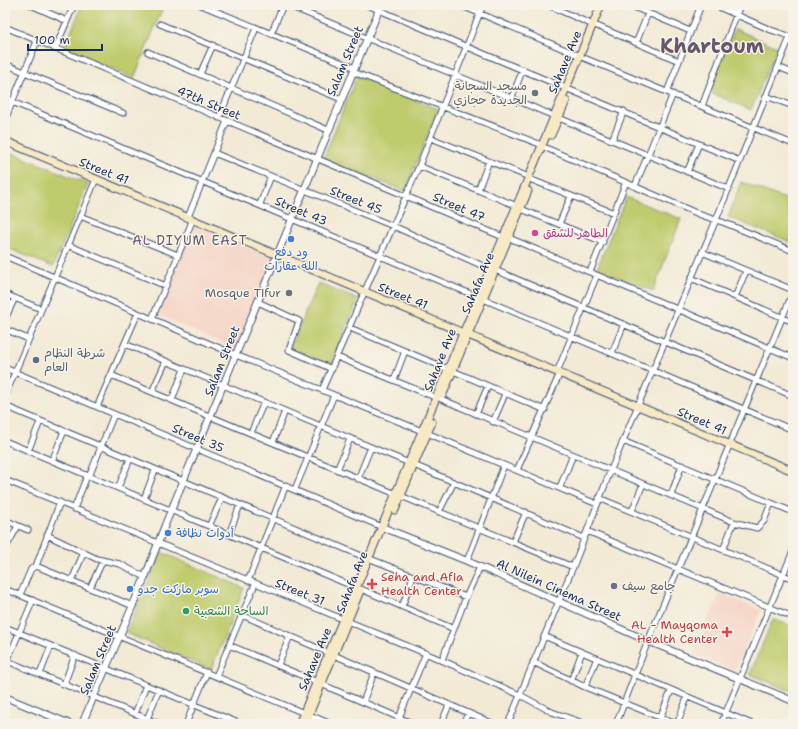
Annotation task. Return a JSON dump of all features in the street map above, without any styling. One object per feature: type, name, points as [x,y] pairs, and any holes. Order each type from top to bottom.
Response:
[{"type":"main road","name":"Sahave Ave","points":[[299,724],[306,714],[346,621],[582,57],[595,25],[601,5]]},
{"type":"main road","points":[[595,25],[606,5]]},
{"type":"main road","name":"Street 41","points":[[5,141],[793,471]]},
{"type":"main road","points":[[305,724],[306,714]]},
{"type":"street","points":[[31,5],[67,21]]},
{"type":"street","points":[[55,49],[74,5]]},
{"type":"street","points":[[201,5],[443,108],[544,147],[701,215],[793,251]]},
{"type":"street","points":[[271,34],[283,5]]},
{"type":"street","points":[[287,5],[512,97],[647,156],[728,189]]},
{"type":"street","points":[[367,5],[380,7],[468,46],[740,161]]},
{"type":"street","points":[[460,5],[793,144]]},
{"type":"street","points":[[322,390],[332,370],[431,138],[483,5]]},
{"type":"street","points":[[548,5],[679,61]]},
{"type":"street","points":[[628,5],[690,31]]},
{"type":"street","points":[[667,92],[701,5]]},
{"type":"street","points":[[508,724],[573,567],[610,470],[716,220],[778,67],[792,37],[714,5]]},
{"type":"street","points":[[702,106],[740,5]]},
{"type":"street","name":"Salam Street","points":[[82,724],[134,606],[171,510],[224,386],[316,159],[380,7]]},
{"type":"street","points":[[636,43],[648,14]]},
{"type":"street","points":[[160,24],[341,99]]},
{"type":"street","name":"47th Street","points":[[5,27],[316,159],[406,195]]},
{"type":"street","points":[[219,118],[256,28]]},
{"type":"street","points":[[5,120],[37,41]]},
{"type":"street","points":[[200,74],[213,45]]},
{"type":"street","points":[[148,52],[328,130]]},
{"type":"street","points":[[5,64],[123,113]]},
{"type":"street","points":[[778,67],[793,73]]},
{"type":"street","points":[[512,97],[523,69]]},
{"type":"street","points":[[636,186],[673,94]]},
{"type":"street","points":[[766,96],[793,106]]},
{"type":"street","name":"Street 43","points":[[5,99],[115,146],[260,204],[793,430]]},
{"type":"street","points":[[612,140],[624,111]]},
{"type":"street","points":[[152,319],[178,255],[203,181],[227,121]]},
{"type":"street","points":[[431,138],[614,213]]},
{"type":"street","points":[[687,172],[699,144]]},
{"type":"street","name":"Street 45","points":[[214,153],[393,226],[793,396]]},
{"type":"street","points":[[478,190],[490,161]]},
{"type":"street","points":[[419,166],[603,242]]},
{"type":"street","points":[[260,204],[271,176]]},
{"type":"street","points":[[5,396],[54,276],[96,180]]},
{"type":"street","points":[[590,272],[626,182]]},
{"type":"street","name":"Street 47","points":[[406,195],[793,358]]},
{"type":"street","points":[[559,224],[571,196]]},
{"type":"street","points":[[80,216],[178,255]]},
{"type":"street","points":[[68,245],[166,286]]},
{"type":"street","points":[[616,724],[636,676],[648,641],[704,509],[793,291],[702,252]]},
{"type":"street","points":[[5,256],[236,355],[597,504]]},
{"type":"street","points":[[735,297],[746,271]]},
{"type":"street","points":[[517,470],[530,438],[545,410],[572,336],[597,275]]},
{"type":"street","points":[[691,278],[793,322]]},
{"type":"street","points":[[5,294],[41,309]]},
{"type":"street","points":[[5,319],[15,298]]},
{"type":"street","points":[[258,302],[299,321],[289,350],[332,370]]},
{"type":"street","points":[[98,407],[138,313]]},
{"type":"street","points":[[612,353],[624,324]]},
{"type":"street","points":[[350,328],[545,410]]},
{"type":"street","points":[[5,329],[28,339]]},
{"type":"street","points":[[125,344],[526,512],[584,538]]},
{"type":"street","points":[[394,380],[405,351]]},
{"type":"street","points":[[337,357],[734,522],[757,528],[764,522],[771,503]]},
{"type":"street","points":[[152,392],[166,361]]},
{"type":"street","name":"Street 35","points":[[5,368],[286,485],[384,528]]},
{"type":"street","points":[[172,400],[184,369]]},
{"type":"street","points":[[111,375],[573,567]]},
{"type":"street","points":[[476,414],[488,386]]},
{"type":"street","points":[[493,422],[505,394]]},
{"type":"street","points":[[295,489],[334,395]]},
{"type":"street","points":[[251,433],[264,402]]},
{"type":"street","points":[[5,406],[222,498],[466,597]]},
{"type":"street","points":[[272,442],[285,411]]},
{"type":"street","points":[[74,509],[114,414]]},
{"type":"street","points":[[28,451],[40,422]]},
{"type":"street","points":[[52,461],[64,431]]},
{"type":"street","points":[[337,470],[350,439]]},
{"type":"street","points":[[5,441],[454,629]]},
{"type":"street","points":[[623,441],[793,512]]},
{"type":"street","points":[[358,478],[370,447]]},
{"type":"street","points":[[560,488],[573,455]]},
{"type":"street","points":[[118,488],[130,459]]},
{"type":"street","points":[[467,561],[504,465]]},
{"type":"street","points":[[671,495],[682,465]]},
{"type":"street","points":[[144,499],[156,470]]},
{"type":"street","name":"Street 31","points":[[5,480],[426,653],[520,695],[552,712],[586,724]]},
{"type":"street","points":[[439,512],[454,482]]},
{"type":"street","points":[[632,512],[643,484]]},
{"type":"street","points":[[248,581],[286,485]]},
{"type":"street","points":[[209,526],[222,498]]},
{"type":"street","points":[[600,498],[793,579]]},
{"type":"street","points":[[20,595],[31,569],[36,566],[60,502]]},
{"type":"street","points":[[228,534],[240,505]]},
{"type":"street","points":[[513,542],[526,512]]},
{"type":"street","points":[[5,520],[28,530]]},
{"type":"street","points":[[723,550],[734,522]]},
{"type":"street","points":[[5,549],[18,526]]},
{"type":"street","name":"Al Nilein Cinema Street","points":[[384,528],[467,561],[648,641],[793,701]]},
{"type":"street","points":[[586,530],[793,617]]},
{"type":"street","points":[[47,535],[103,560],[120,564],[146,577]]},
{"type":"street","points":[[721,724],[793,551]]},
{"type":"street","points":[[72,580],[84,552]]},
{"type":"street","points":[[90,588],[103,560]]},
{"type":"street","points":[[36,566],[134,606]]},
{"type":"street","points":[[442,660],[466,597],[480,568]]},
{"type":"street","points":[[402,607],[413,576]]},
{"type":"street","points":[[216,676],[255,584]]},
{"type":"street","points":[[5,589],[330,724]]},
{"type":"street","points":[[33,600],[6,662],[40,674],[160,724]]},
{"type":"street","points":[[242,615],[494,724]]},
{"type":"street","points":[[5,627],[237,723]]},
{"type":"street","points":[[278,665],[290,636]]},
{"type":"street","points":[[544,636],[687,698],[752,724]]},
{"type":"street","points":[[229,645],[414,724]]},
{"type":"street","points":[[40,674],[51,646]]},
{"type":"street","points":[[571,681],[582,652]]},
{"type":"street","points":[[398,724],[426,653]]},
{"type":"street","points":[[64,684],[74,656]]},
{"type":"street","points":[[585,687],[597,658]]},
{"type":"street","points":[[533,662],[571,681],[677,724],[687,698]]},
{"type":"street","points":[[186,724],[207,672]]},
{"type":"street","points":[[363,702],[374,673]]},
{"type":"street","points":[[135,714],[146,685]]},
{"type":"street","points":[[147,719],[159,690]]},
{"type":"street","points":[[660,718],[671,691]]},
{"type":"street","points":[[5,697],[70,724]]},
{"type":"street","points":[[441,724],[449,705]]},
{"type":"street","points":[[463,724],[468,713]]},
{"type":"shaded area","points":[[193,225],[275,258],[236,349],[157,315]]},
{"type":"shaded area","name":"AL - Mayqoma Health Center","points":[[720,593],[761,610],[734,671],[694,654]]},
{"type":"green space","points":[[82,5],[164,5],[134,78],[64,49]]},
{"type":"green space","points":[[735,29],[777,47],[751,110],[709,92]]},
{"type":"green space","points":[[357,76],[438,109],[405,191],[323,159]]},
{"type":"green space","points":[[5,150],[88,184],[53,267],[5,247]]},
{"type":"green space","points":[[741,182],[793,202],[793,243],[728,217]]},
{"type":"green space","points":[[626,197],[681,219],[653,291],[597,269]]},
{"type":"green space","points":[[318,283],[358,300],[330,367],[289,350]]},
{"type":"green space","name":"الساحة الشعبية","points":[[161,552],[244,588],[211,670],[126,633]]},
{"type":"green space","points":[[773,619],[793,627],[793,692],[750,674]]},
{"type":"place","name":"مسجد السجانة الجديدة حجازي","points":[[535,93]]},
{"type":"place","name":"الطاهر للشقق","points":[[535,233]]},
{"type":"place","name":"ود دفع الله عقارات","points":[[291,239]]},
{"type":"place","name":"Mosque Tifur","points":[[289,293]]},
{"type":"place","name":"شرطة النظام العام","points":[[36,360]]},
{"type":"place","name":"أدوات نظافة","points":[[168,533]]},
{"type":"place","name":"Seha and Afia Health Center","points":[[372,584]]},
{"type":"place","name":"جامع سيف","points":[[614,586]]},
{"type":"place","name":"سوبر ماركت جدو","points":[[130,589]]},
{"type":"place","name":"الساحة الشعبية","points":[[186,611]]},
{"type":"place","name":"AL - Mayqoma Health Center","points":[[727,632]]},
{"type":"district","name":"Khartoum","points":[[712,46]]},
{"type":"district","name":"AL DIYUM EAST","points":[[190,240]]}]
